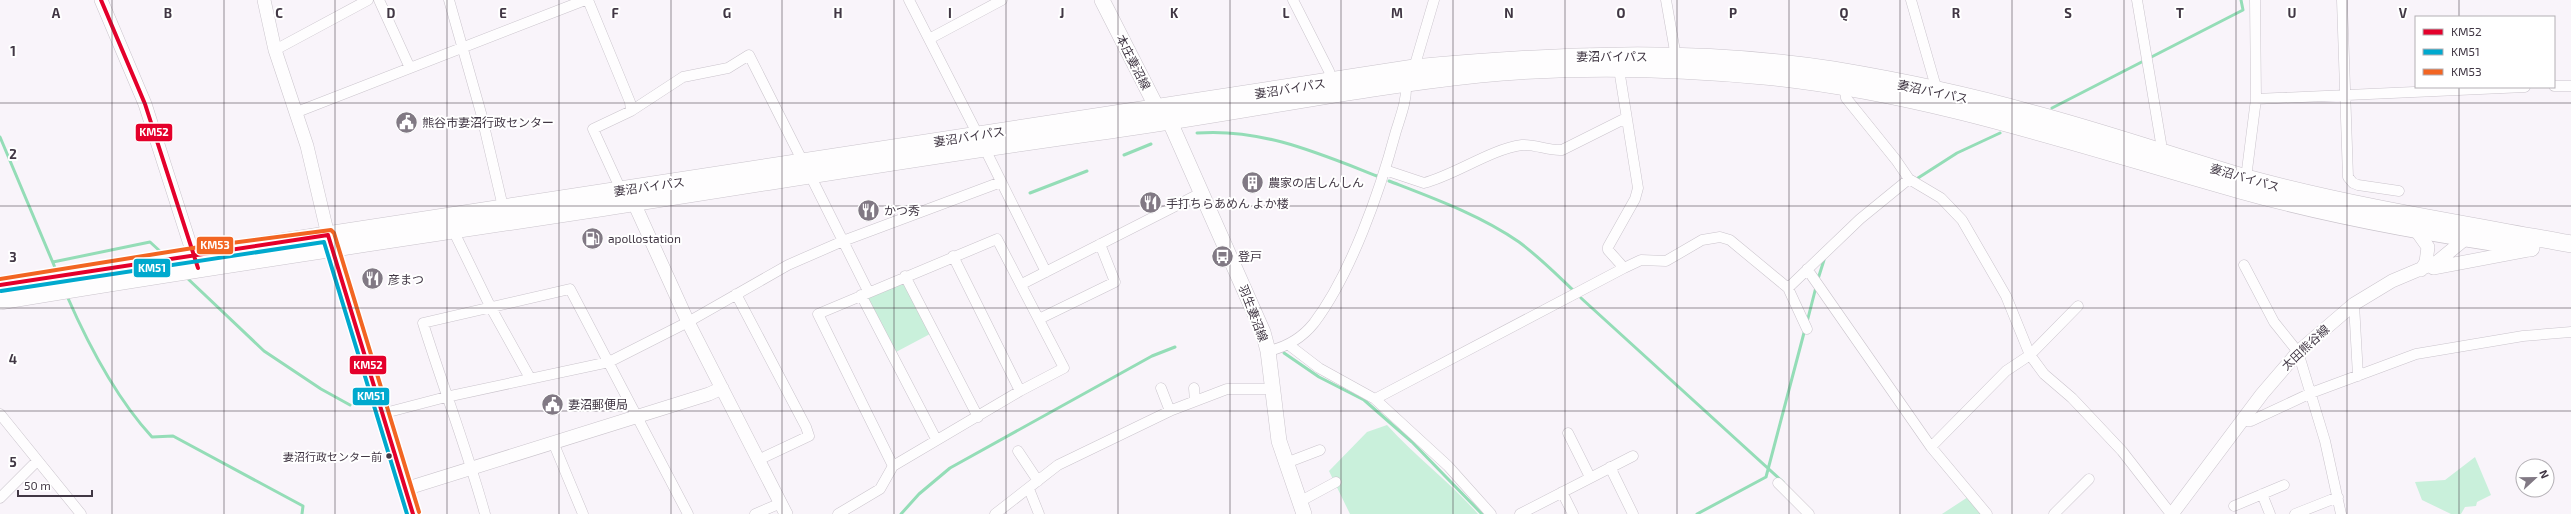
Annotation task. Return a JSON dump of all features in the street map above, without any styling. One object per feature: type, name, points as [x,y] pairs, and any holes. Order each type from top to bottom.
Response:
[{"type":"highway","name":"妻沼バイパス","points":[[330,242],[504,206],[621,190],[806,168],[981,141],[1157,108],[1414,68],[1528,58],[1613,54],[1676,57],[1777,63],[1834,70],[1938,98]]},
{"type":"highway","name":"妻沼バイパス","points":[[981,141],[1170,122],[1406,84],[1486,74],[1619,69],[1762,76],[1938,98],[2030,113],[2159,159],[2308,208],[2465,239],[2571,254]]},
{"type":"highway","name":"妻沼バイパス","points":[[2159,159],[2246,178],[2331,200],[2571,244]]},
{"type":"highway","name":"妻沼バイパス","points":[[0,285],[196,261],[330,242],[453,230],[634,202],[806,168]]},
{"type":"highway","name":"妻沼バイパス","points":[[0,301],[196,261]]},
{"type":"main road","name":"本庄妻沼線","points":[[1102,0],[1157,108],[1170,122]]},
{"type":"main road","name":"羽生妻沼線","points":[[1170,122],[1256,311],[1268,351],[1279,441],[1302,508]]},
{"type":"street","points":[[101,0],[145,104],[196,261]]},
{"type":"street","points":[[264,0],[275,50],[297,112],[330,242],[381,414],[413,514]]},
{"type":"street","points":[[275,50],[368,0]]},
{"type":"street","points":[[379,0],[410,68]]},
{"type":"street","points":[[449,0],[461,48],[481,113],[504,206]]},
{"type":"street","points":[[297,112],[587,0],[630,102],[631,111]]},
{"type":"street","points":[[909,0],[1046,272]]},
{"type":"street","points":[[929,39],[1002,0]]},
{"type":"street","points":[[1293,0],[1329,71],[1331,82]]},
{"type":"street","points":[[1414,68],[1434,0]]},
{"type":"street","points":[[1666,0],[1676,57]]},
{"type":"street","points":[[1911,0],[1938,98]]},
{"type":"street","points":[[2137,0],[2159,159]]},
{"type":"street","points":[[2246,178],[2256,99],[2255,0]]},
{"type":"street","points":[[2342,0],[2350,180],[2358,185],[2399,191]]},
{"type":"street","points":[[621,190],[593,129],[631,111],[683,77],[728,68],[749,55],[843,241],[865,293],[936,439]]},
{"type":"street","points":[[1619,69],[1638,188],[1635,199],[1608,247],[1608,250],[1624,268]]},
{"type":"street","points":[[1268,351],[1289,345],[1313,324],[1330,298],[1365,223],[1386,170],[1406,97],[1406,84]]},
{"type":"street","points":[[1844,86],[1846,98],[1896,160],[1909,179],[1941,198],[1962,220],[2006,296],[2030,355],[2044,374],[2072,398],[2122,451],[2172,514]]},
{"type":"street","points":[[2555,86],[2571,86]]},
{"type":"street","points":[[2256,99],[2504,88]]},
{"type":"street","points":[[1386,170],[1424,183],[1514,147],[1532,145],[1554,151],[1562,150],[1626,118]]},
{"type":"street","points":[[1788,288],[1860,219],[1909,179]]},
{"type":"street","points":[[381,414],[446,397],[609,362],[688,322],[788,265],[843,241],[1001,182]]},
{"type":"street","points":[[1022,284],[1201,193]]},
{"type":"street","points":[[634,202],[688,322],[784,509],[755,514]]},
{"type":"street","name":"太田熊谷線","points":[[2172,514],[2241,421],[2298,352],[2354,304],[2392,281],[2421,270],[2446,257],[2480,227]]},
{"type":"street","points":[[453,230],[490,306],[530,378]]},
{"type":"street","points":[[2416,230],[2428,247],[2426,262],[2421,270]]},
{"type":"street","points":[[1375,399],[1641,260],[1666,261],[1676,258],[1694,243],[1720,237],[1730,240],[1788,288],[1807,329]]},
{"type":"street","points":[[838,514],[880,489],[893,466],[936,439],[1020,391],[1064,368],[1040,318],[997,239],[905,276],[818,314],[893,466]]},
{"type":"street","points":[[1040,318],[1114,282],[1100,244]]},
{"type":"street","points":[[2421,270],[2535,248]]},
{"type":"street","points":[[953,256],[1020,391]]},
{"type":"street","points":[[2244,265],[2274,322],[2298,352],[2325,440],[2341,514]]},
{"type":"street","points":[[1808,269],[1932,447],[1987,514]]},
{"type":"street","points":[[905,276],[978,416]]},
{"type":"street","points":[[485,514],[472,468],[446,397],[423,323],[490,306],[570,289],[638,416],[688,514]]},
{"type":"street","points":[[736,294],[806,427],[809,436],[758,460]]},
{"type":"street","points":[[2354,304],[2358,376]]},
{"type":"street","points":[[1932,447],[2006,371],[2030,355],[2078,306]]},
{"type":"street","points":[[2241,421],[2251,421],[2311,393],[2416,354],[2450,346],[2523,336],[2571,332]]},
{"type":"street","points":[[1289,345],[1319,368],[1375,399],[1448,466],[1491,514]]},
{"type":"street","points":[[405,489],[708,394],[722,388]]},
{"type":"street","points":[[1161,388],[1170,411]]},
{"type":"street","points":[[1194,388],[1195,401]]},
{"type":"street","points":[[995,514],[1058,465],[1170,411],[1227,389],[1272,389]]},
{"type":"street","points":[[0,414],[81,514]]},
{"type":"street","points":[[1568,433],[1590,477]]},
{"type":"street","points":[[553,442],[583,514]]},
{"type":"street","points":[[1018,450],[1038,481]]},
{"type":"street","points":[[1286,463],[1320,450]]},
{"type":"street","points":[[1520,514],[1632,456]]},
{"type":"street","points":[[0,498],[37,461]]},
{"type":"street","points":[[1610,467],[1633,514]]},
{"type":"street","points":[[2054,514],[2089,479]]},
{"type":"street","points":[[1302,508],[1336,482]]},
{"type":"street","points":[[1778,483],[1809,514]]},
{"type":"street","points":[[2234,506],[2284,485]]},
{"type":"street","points":[[1029,489],[1039,514]]},
{"type":"street","points":[[1562,492],[1573,514]]},
{"type":"street","points":[[2262,494],[2270,514]]},
{"type":"street","points":[[2295,514],[2338,497]]},
{"type":"green space","points":[[905,283],[930,334],[896,352],[867,297]]},
{"type":"green space","points":[[1387,425],[1478,514],[1350,514],[1329,471],[1367,432]]},
{"type":"green space","points":[[2475,457],[2491,495],[2477,502],[2476,506],[2465,507],[2461,514],[2451,514],[2422,500],[2415,482],[2445,480]]},
{"type":"green space","points":[[1968,497],[1982,514],[1942,514]]},
{"type":"waterway","points":[[2052,108],[2243,10],[2241,0]]},
{"type":"waterway","points":[[1197,133],[1221,132],[1267,138],[1311,151],[1377,176]]},
{"type":"waterway","points":[[1918,178],[1957,153],[2000,133]]},
{"type":"waterway","points":[[0,137],[56,270]]},
{"type":"waterway","points":[[1124,155],[1151,144]]},
{"type":"waterway","points":[[1030,193],[1087,171]]},
{"type":"waterway","points":[[1389,181],[1472,215],[1504,232],[1533,253],[1572,289]]},
{"type":"waterway","points":[[53,262],[150,242],[162,253]]},
{"type":"waterway","points":[[1818,279],[1824,260]]},
{"type":"waterway","points":[[186,277],[264,351],[321,389],[350,405]]},
{"type":"waterway","points":[[1807,322],[1816,287]]},
{"type":"waterway","points":[[67,296],[84,333],[104,370],[126,405],[152,437],[173,436],[303,506],[302,514]]},
{"type":"waterway","points":[[1581,298],[1783,482]]},
{"type":"waterway","points":[[1697,514],[1766,477],[1805,329]]},
{"type":"waterway","points":[[901,514],[919,494],[950,468],[1152,356],[1175,347]]},
{"type":"waterway","points":[[1284,353],[1319,377],[1364,400],[1412,442],[1482,514]]},
{"type":"transit line","name":"KM52","points":[[101,0],[145,104],[198,268]]},
{"type":"transit line","name":"KM53","points":[[0,279],[193,248],[331,230],[334,233],[419,512]]},
{"type":"transit line","name":"KM52","points":[[0,285],[328,235],[413,514]]},
{"type":"transit line","name":"KM51","points":[[1,291],[324,242],[407,514]]},
{"type":"place","name":"熊谷市妻沼行政センター","points":[[406,122]]},
{"type":"place","name":"農家の店しんしん","points":[[1252,182]]},
{"type":"place","name":"手打ちらあめん よか楼","points":[[1151,203]]},
{"type":"place","name":"かつ秀","points":[[869,210]]},
{"type":"place","name":"apollostation","points":[[593,238]]},
{"type":"place","name":"登戸","points":[[1222,256]]},
{"type":"place","name":"彦まつ","points":[[373,279]]},
{"type":"place","name":"妻沼郵便局","points":[[552,404]]},
{"type":"place","name":"妻沼行政センター前","points":[[389,456]]}]
